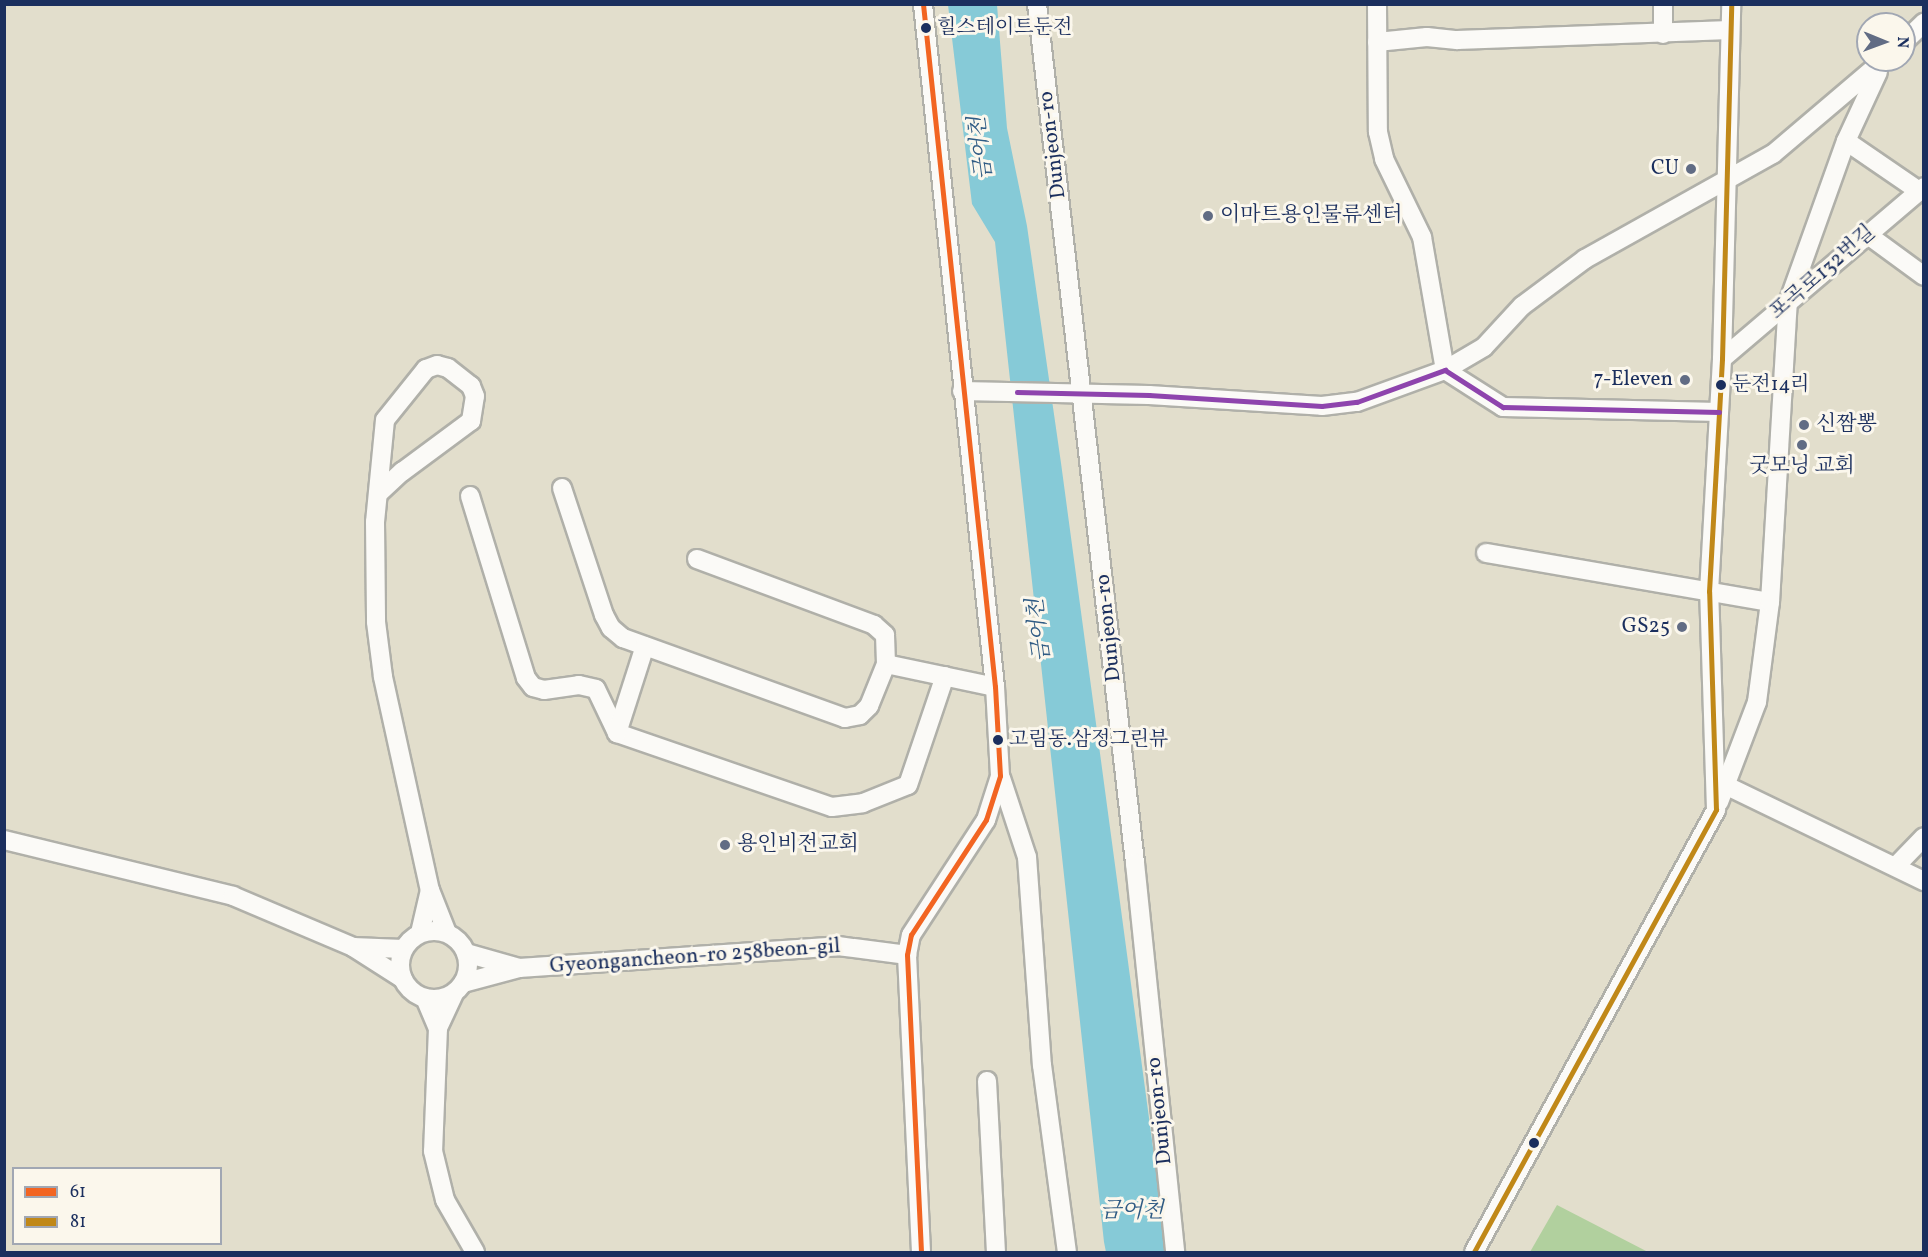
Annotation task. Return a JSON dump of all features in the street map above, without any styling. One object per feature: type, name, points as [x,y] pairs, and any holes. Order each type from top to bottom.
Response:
[{"type":"street","points":[[923,4],[971,391],[1000,776],[1027,857],[1042,1065],[1067,1252]]},
{"type":"street","name":"Dunjeon-ro","points":[[1037,4],[1074,394],[1175,1252]]},
{"type":"street","points":[[1377,4],[1378,132],[1384,159],[1422,237],[1445,370],[1503,406],[1719,412]]},
{"type":"street","points":[[1663,4],[1663,34]]},
{"type":"street","points":[[1716,810],[1709,592],[1722,359],[1723,183],[1731,4]]},
{"type":"street","points":[[1377,42],[1427,37],[1457,40],[1730,30]]},
{"type":"street","points":[[971,391],[1322,406],[1357,402],[1445,370],[1484,347],[1522,306],[1584,259],[1773,154],[1870,72]]},
{"type":"street","points":[[1474,1252],[1716,810],[1757,702],[1770,602],[1788,303],[1846,141],[1864,96],[1877,72]]},
{"type":"street","points":[[1846,141],[1921,189]]},
{"type":"street","name":"포곡로132번길","points":[[1722,359],[1921,189]]},
{"type":"street","points":[[1868,234],[1923,276]]},
{"type":"street","points":[[378,494],[402,472],[471,421],[475,396],[471,386],[448,368],[437,365],[426,369],[385,420],[378,494],[374,571],[379,644],[430,890],[447,933],[466,953],[519,968]]},
{"type":"street","points":[[561,488],[604,615],[611,628],[623,638],[845,718],[860,715],[869,706],[886,664],[885,635],[874,625],[697,559]]},
{"type":"street","points":[[470,496],[526,678],[533,687],[544,690],[579,685],[596,689],[617,733],[832,807],[863,803],[908,785],[945,676]]},
{"type":"street","points":[[1486,553],[1770,602]]},
{"type":"street","points":[[617,733],[645,646]]},
{"type":"street","points":[[886,664],[994,687]]},
{"type":"street","points":[[921,1252],[907,955],[911,935],[986,820],[1000,776]]},
{"type":"street","points":[[1725,785],[1923,881]]},
{"type":"street","points":[[1896,866],[1923,837]]},
{"type":"street","points":[[4,840],[233,896],[353,947],[403,979],[412,991],[425,998],[444,998],[458,988],[519,968]]},
{"type":"street","points":[[420,933],[430,890]]},
{"type":"street","points":[[403,979],[400,960],[403,949],[420,933],[431,930],[447,933]]},
{"type":"street","name":"Gyeongancheon-ro 258beon-gil","points":[[519,968],[838,946],[907,955]]},
{"type":"street","points":[[353,947],[403,949]]},
{"type":"street","points":[[466,953],[468,964],[438,1028],[433,1152],[446,1200],[476,1252]]},
{"type":"street","points":[[425,998],[438,1028]]},
{"type":"street","points":[[987,1081],[996,1252]]},
{"type":"green space","points":[[1557,1205],[1648,1252],[1530,1252]]},
{"type":"water","name":"금어천","points":[[948,5],[997,5],[1007,128],[1027,226],[1061,463],[1167,1252],[1106,1252],[1104,1242],[995,242],[972,204]]},
{"type":"transit line","name":"61","points":[[921,1252],[907,955],[911,935],[986,820],[1000,776],[995,687],[923,4]]},
{"type":"transit line","name":"81","points":[[1474,1252],[1716,810],[1709,592],[1722,359],[1731,4]]},
{"type":"transit line","points":[[1017,392],[1149,395],[1322,406],[1357,402],[1445,370],[1503,407],[1719,412]]},
{"type":"place","name":"힐스테이트둔전","points":[[926,28]]},
{"type":"place","name":"CU","points":[[1691,169]]},
{"type":"place","name":"이마트용인물류센터","points":[[1208,216]]},
{"type":"place","name":"7-Eleven","points":[[1685,380]]},
{"type":"place","name":"둔전14리","points":[[1721,385]]},
{"type":"place","name":"신짬뽕","points":[[1804,425]]},
{"type":"place","name":"굿모닝 교회","points":[[1802,445]]},
{"type":"place","name":"GS25","points":[[1682,627]]},
{"type":"place","name":"고림동.삼정그린뷰","points":[[998,740]]},
{"type":"place","name":"용인비전교회","points":[[725,845]]}]
